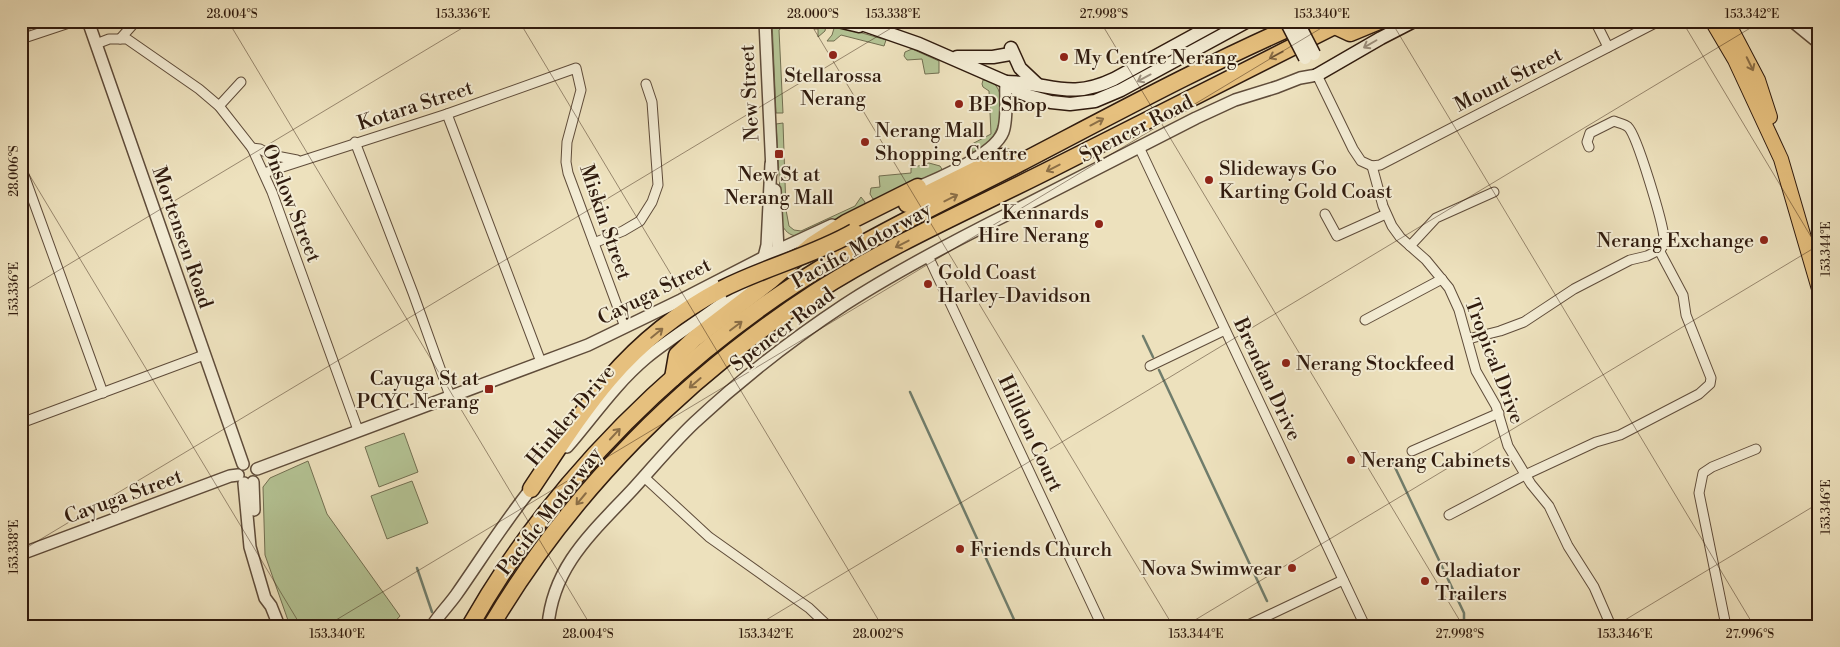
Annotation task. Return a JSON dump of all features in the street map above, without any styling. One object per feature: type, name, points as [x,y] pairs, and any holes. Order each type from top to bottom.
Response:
[{"type":"highway","name":"Pacific Motorway","points":[[470,626],[510,562],[556,501],[622,426],[673,378],[752,314],[829,263],[884,232],[1185,77],[1303,21]]},
{"type":"highway","points":[[1340,23],[1350,33],[1380,21]]},
{"type":"highway","name":"Pacific Motorway","points":[[491,626],[518,582],[562,522],[636,438],[732,352],[780,317],[818,291],[896,246],[1340,23]]},
{"type":"highway","points":[[531,489],[592,401],[618,369],[672,321],[705,298],[761,271],[826,247],[1002,157],[1023,161]]},
{"type":"highway","points":[[673,378],[677,355],[694,339],[762,288],[812,246],[846,224],[918,187]]},
{"type":"main road","points":[[838,21],[881,31]]},
{"type":"main road","points":[[853,21],[920,44],[1006,82],[1021,93],[1045,101],[1070,104],[1095,101],[1121,90],[1248,21]]},
{"type":"main road","points":[[1286,21],[1316,62],[1317,75],[1414,21]]},
{"type":"main road","points":[[1297,21],[1310,56]]},
{"type":"main road","points":[[1712,21],[1735,60],[1781,159]]},
{"type":"main road","points":[[1727,21],[1766,101],[1819,289]]},
{"type":"main road","points":[[1006,82],[1026,82],[1064,90],[1096,87],[1217,22]]},
{"type":"main road","points":[[947,56],[974,58],[1010,51],[1022,71],[1039,85]]},
{"type":"street","points":[[21,39],[75,21]]},
{"type":"street","name":"Mortensen Road","points":[[88,21],[243,464]]},
{"type":"street","points":[[96,44],[120,39],[136,21]]},
{"type":"street","name":"New Street","points":[[765,21],[771,164],[765,256]]},
{"type":"street","points":[[1595,21],[1608,47]]},
{"type":"street","name":"Mount Street","points":[[1372,166],[1380,164],[1659,21]]},
{"type":"street","points":[[1792,21],[1819,43]]},
{"type":"street","name":"Onslow Street","points":[[120,39],[127,39],[199,89],[219,106],[252,148],[264,172],[358,430]]},
{"type":"street","name":"Kotara Street","points":[[264,172],[447,114],[576,68]]},
{"type":"street","name":"Miskin Street","points":[[576,68],[581,90],[567,142],[566,162],[572,186],[625,328]]},
{"type":"street","points":[[1317,75],[1361,161],[1372,166]]},
{"type":"street","name":"Spencer Road","points":[[548,626],[549,613],[557,582],[573,556],[692,424],[782,349],[844,305],[928,256],[1140,147],[1226,103],[1277,88],[1300,78],[1317,75]]},
{"type":"street","points":[[219,106],[241,82]]},
{"type":"street","name":"Cayuga Street","points":[[257,469],[588,345],[765,256],[963,165],[987,151],[996,143],[1004,129],[1006,82]]},
{"type":"street","points":[[594,243],[623,231],[640,221],[652,202],[658,186],[652,102],[646,84]]},
{"type":"street","points":[[447,114],[541,362]]},
{"type":"street","points":[[1468,338],[1500,332],[1519,324],[1574,289],[1630,260],[1647,256],[1661,249],[1665,239],[1646,168],[1634,136],[1628,126],[1614,121],[1590,133],[1587,142],[1589,147]]},
{"type":"street","points":[[356,142],[450,396]]},
{"type":"street","name":"Brendan Drive","points":[[1140,147],[1365,626]]},
{"type":"street","points":[[252,148],[298,160]]},
{"type":"street","name":"New Street","points":[[771,164],[776,196],[778,250]]},
{"type":"street","name":"Tropical Drive","points":[[1372,166],[1386,214],[1400,237],[1426,260],[1449,288],[1459,310],[1476,371],[1498,412],[1508,446],[1525,475],[1549,506],[1568,546],[1594,587],[1611,626]]},
{"type":"street","points":[[21,167],[103,393]]},
{"type":"street","points":[[1410,246],[1436,218],[1494,192]]},
{"type":"street","points":[[1325,214],[1337,236],[1386,214]]},
{"type":"street","points":[[777,229],[788,238],[799,240]]},
{"type":"street","name":"Hinkler Drive","points":[[432,626],[531,489],[609,395],[633,370],[663,345],[767,271],[774,262],[778,250]]},
{"type":"street","points":[[1449,515],[1525,475],[1596,442],[1620,435],[1699,394],[1710,384],[1711,378],[1686,316],[1683,295],[1659,250]]},
{"type":"street","name":"Hinkler Drive","points":[[745,285],[757,273],[765,256]]},
{"type":"street","name":"Hilldon Court","points":[[928,256],[1102,626]]},
{"type":"street","points":[[1365,320],[1442,280]]},
{"type":"street","points":[[1150,366],[1226,330]]},
{"type":"street","points":[[21,423],[204,355]]},
{"type":"street","points":[[1412,451],[1498,412]]},
{"type":"street","points":[[1726,626],[1699,493],[1703,473],[1712,467],[1756,449]]},
{"type":"street","points":[[245,480],[257,477],[257,469],[250,464],[243,464],[238,469],[245,480],[250,547],[272,626]]},
{"type":"street","name":"Cayuga Street","points":[[21,554],[230,476],[245,480]]},
{"type":"street","points":[[644,477],[709,537],[809,608],[828,626]]},
{"type":"street","points":[[1246,626],[1343,580]]},
{"type":"street","points":[[265,598],[271,606],[279,626]]},
{"type":"street","name":"Hinkler Drive","points":[[441,626],[454,598]]},
{"type":"green space","points":[[772,21],[827,21],[825,31],[818,37],[818,29],[814,29],[813,22],[785,25],[779,30],[783,113],[776,113]]},
{"type":"green space","points":[[835,25],[886,40],[884,46],[841,35],[834,41],[827,41],[832,35]]},
{"type":"green space","points":[[912,49],[939,61],[939,73],[925,74],[922,59],[907,60],[904,56],[905,52]]},
{"type":"green space","points":[[983,80],[992,82],[998,89],[1001,100],[1001,113],[998,126],[992,138],[983,147],[972,152],[972,144],[991,134],[989,91],[983,87]]},
{"type":"green space","points":[[783,123],[786,210],[789,226],[794,230],[801,231],[855,206],[861,197],[865,202],[864,207],[802,236],[792,235],[785,230],[782,225],[776,124]]},
{"type":"green space","points":[[929,163],[940,166],[943,171],[878,200],[873,199],[870,194],[871,188],[880,187],[879,176],[911,173],[911,168]]},
{"type":"green space","points":[[404,433],[418,472],[379,487],[365,447]]},
{"type":"green space","points":[[308,461],[327,514],[400,616],[391,626],[290,626],[265,555],[263,487],[270,478]]},
{"type":"green space","points":[[412,481],[428,523],[387,539],[371,496]]},
{"type":"waterway","points":[[1143,336],[1153,357]]},
{"type":"waterway","points":[[1159,370],[1267,601]]},
{"type":"waterway","points":[[910,392],[1017,626]]},
{"type":"waterway","points":[[1392,461],[1464,613],[1464,620],[1456,626]]},
{"type":"waterway","points":[[417,568],[432,612]]},
{"type":"place","name":"Stellarossa Nerang","points":[[833,55]]},
{"type":"place","name":"My Centre Nerang","points":[[1064,57]]},
{"type":"place","name":"BP Shop","points":[[959,104]]},
{"type":"place","name":"Nerang Mall Shopping Centre","points":[[865,142]]},
{"type":"place","name":"New St at Nerang Mall","points":[[779,154]]},
{"type":"place","name":"Slideways Go Karting Gold Coast","points":[[1209,180]]},
{"type":"place","name":"Kennards Hire Nerang","points":[[1099,224]]},
{"type":"place","name":"Nerang Exchange","points":[[1764,240]]},
{"type":"place","name":"Gold Coast Harley-Davidson","points":[[928,284]]},
{"type":"place","name":"Nerang Stockfeed","points":[[1286,363]]},
{"type":"place","name":"Cayuga St at PCYC Nerang","points":[[489,389]]},
{"type":"place","name":"Nerang Cabinets","points":[[1351,460]]},
{"type":"place","name":"Friends Church","points":[[960,549]]},
{"type":"place","name":"Nova Swimwear","points":[[1292,568]]},
{"type":"place","name":"Gladiator Trailers","points":[[1425,581]]}]
